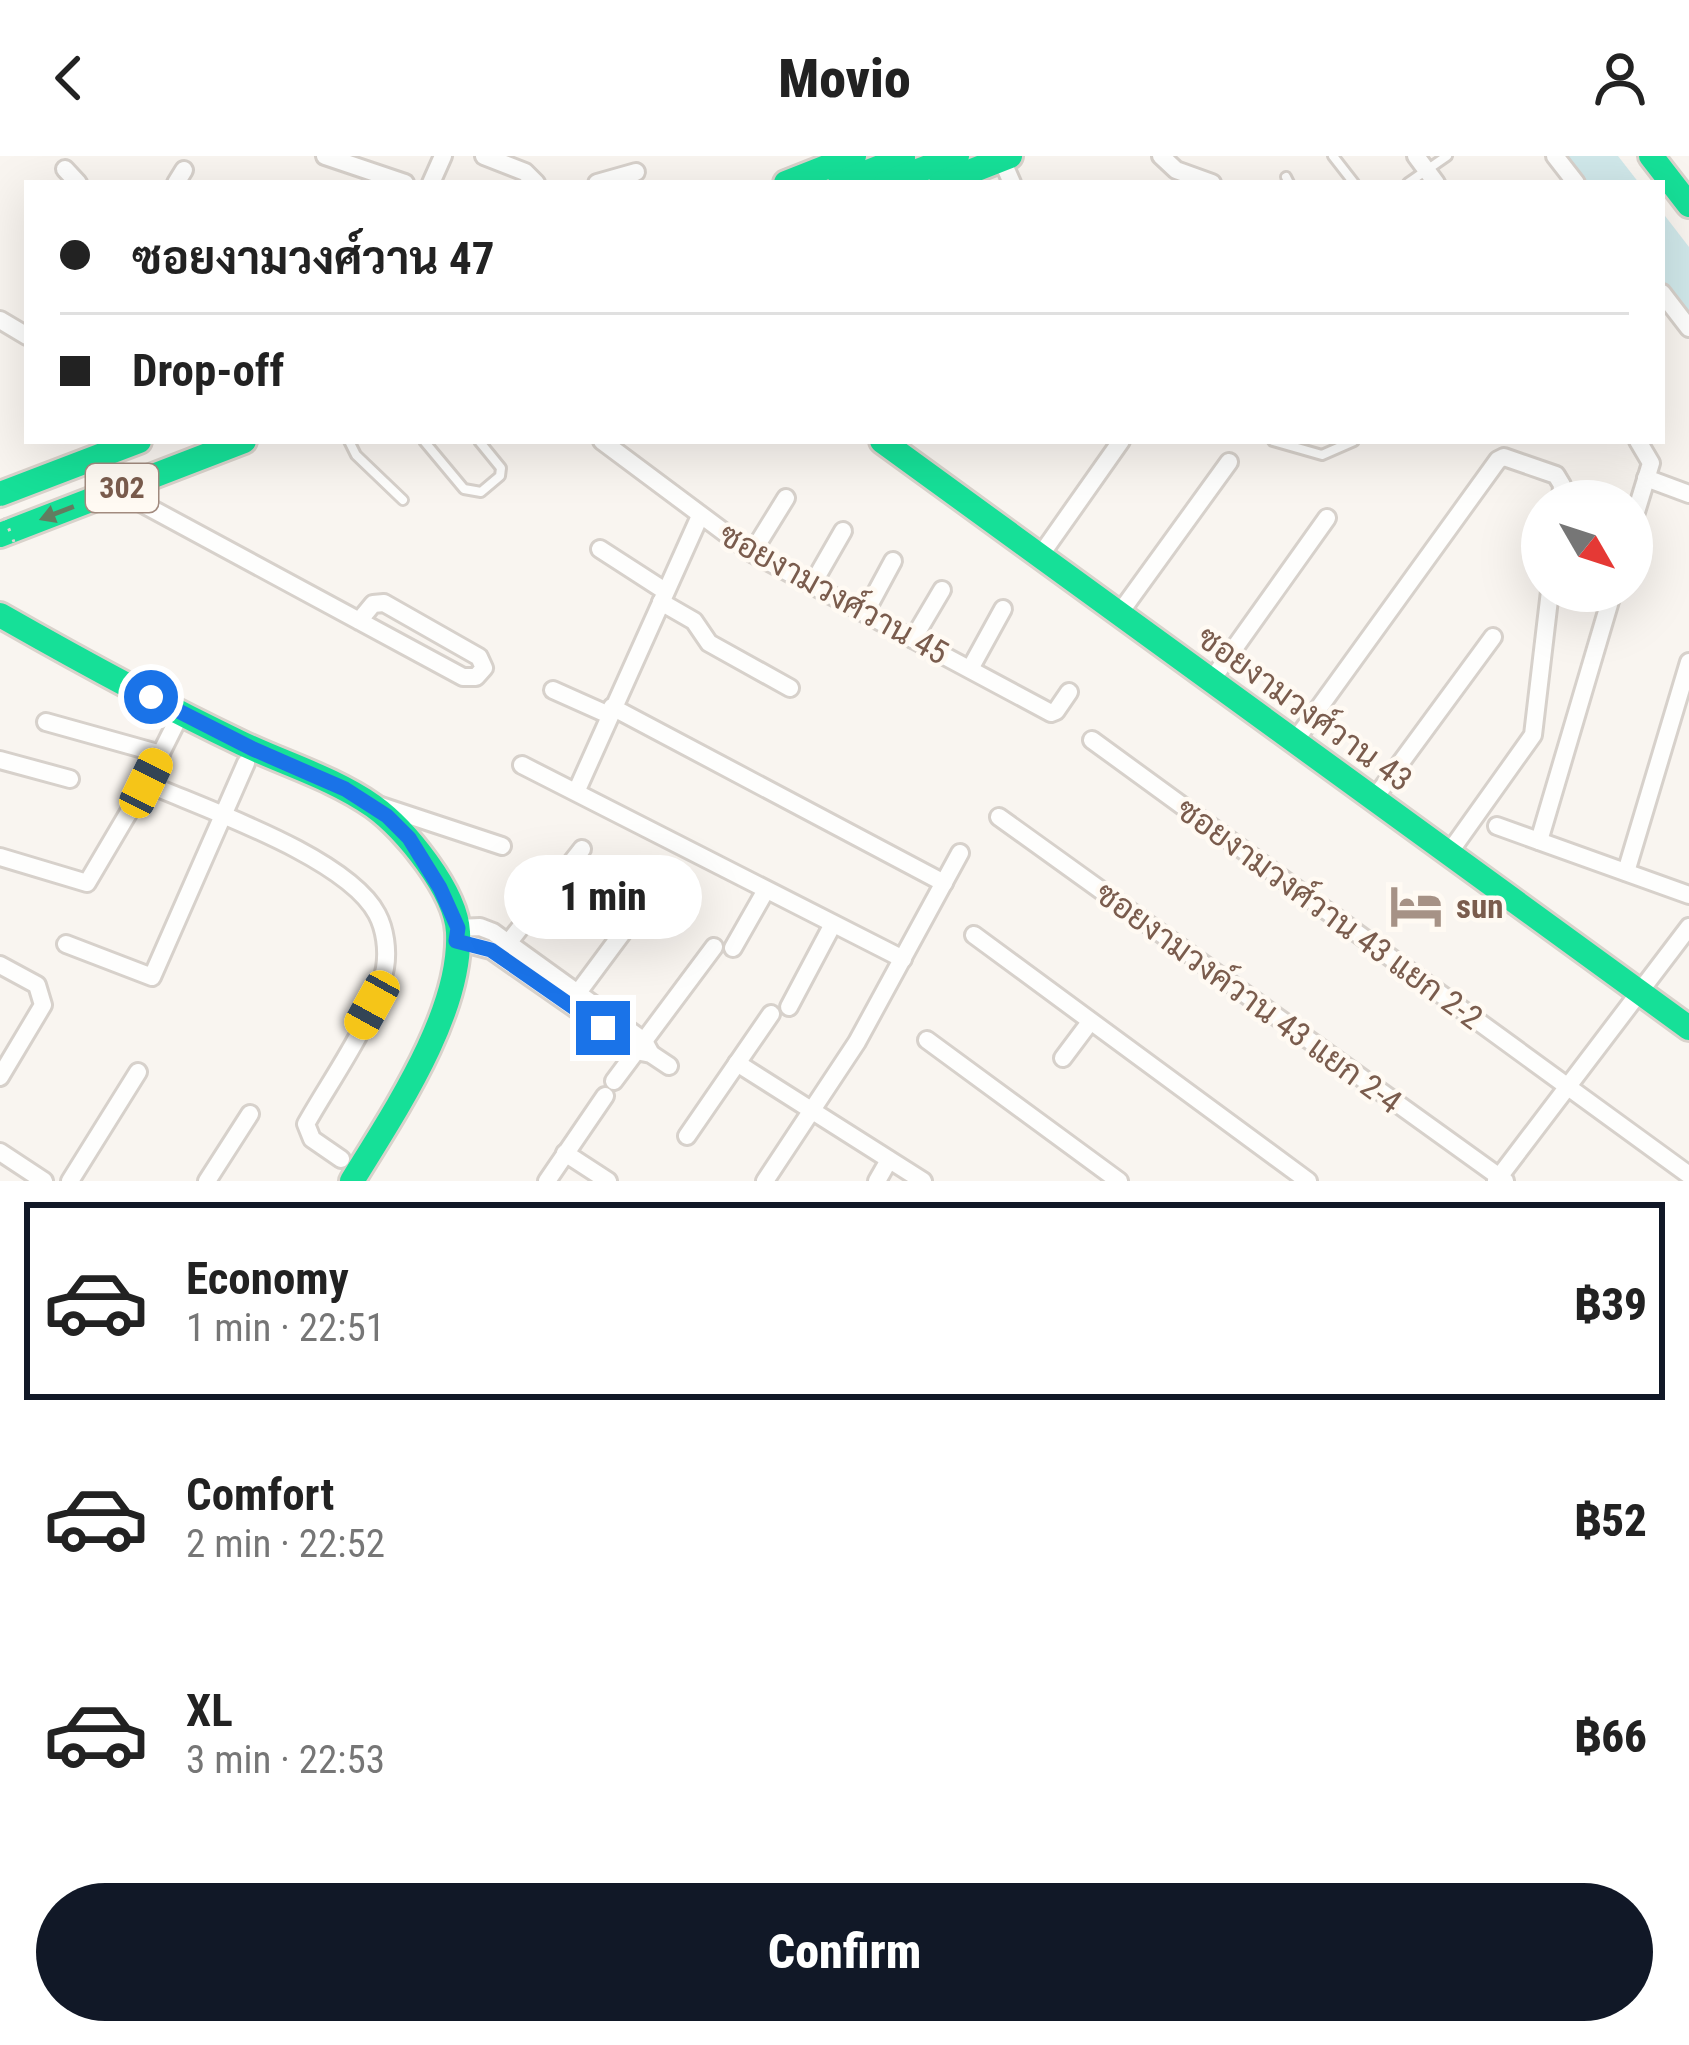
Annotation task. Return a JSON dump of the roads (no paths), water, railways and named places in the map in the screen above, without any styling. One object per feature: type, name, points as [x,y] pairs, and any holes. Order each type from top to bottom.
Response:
[{"type":"street","points":[[325,156],[396,180]]},
{"type":"street","points":[[484,156],[525,172],[533,180]]},
{"type":"street","points":[[806,164],[854,156]]},
{"type":"street","points":[[848,180],[910,156]]},
{"type":"street","points":[[894,180],[957,156]]},
{"type":"street","points":[[1161,156],[1176,170],[1204,180]]},
{"type":"street","points":[[1555,156],[1574,180]]},
{"type":"street","points":[[1659,159],[1689,205]]},
{"type":"street","points":[[953,180],[1008,166]]},
{"type":"street","points":[[608,180],[636,172]]},
{"type":"street","points":[[1665,297],[1689,328]]},
{"type":"street","name":"302","points":[[0,494],[131,444]]},
{"type":"street","name":"302","points":[[7,538],[236,444]]},
{"type":"street","name":"ซอยงามวงศ์วาน 45","points":[[606,444],[752,553],[1051,713],[1069,692]]},
{"type":"street","name":"ซอยงามวงศ์วาน 43","points":[[886,444],[1689,1028]]},
{"type":"street","points":[[1040,556],[1119,444]]},
{"type":"street","points":[[1640,444],[1651,458],[1646,478],[1689,494]]},
{"type":"street","points":[[1295,742],[1504,457],[1559,480]]},
{"type":"street","points":[[1119,614],[1229,462]]},
{"type":"street","points":[[117,490],[359,621],[463,677],[476,677],[484,668],[479,657],[384,603],[373,604],[359,621]]},
{"type":"street","points":[[752,553],[787,498]]},
{"type":"street","points":[[578,790],[700,516]]},
{"type":"street","points":[[1211,681],[1328,518]]},
{"type":"street","points":[[812,585],[843,531]]},
{"type":"street","points":[[600,549],[694,621],[709,643],[790,688]]},
{"type":"street","points":[[865,613],[893,561]]},
{"type":"street","points":[[913,639],[942,590]]},
{"type":"street","points":[[970,669],[1003,609]]},
{"type":"street","points":[[1449,854],[1533,735],[1548,612]]},
{"type":"street","points":[[1539,842],[1607,612]]},
{"type":"street","points":[[0,615],[181,713],[365,801],[502,846]]},
{"type":"street","points":[[1374,799],[1493,637]]},
{"type":"street","points":[[1626,872],[1689,662]]},
{"type":"street","points":[[553,690],[610,711],[944,883]]},
{"type":"street","points":[[0,857],[87,883],[181,713]]},
{"type":"street","points":[[46,722],[160,754]]},
{"type":"street","name":"ซอยงามวงศ์วาน 43 แยก 2-2","points":[[1092,740],[1689,1175]]},
{"type":"street","points":[[0,760],[70,779]]},
{"type":"street","points":[[66,944],[152,977],[246,764]]},
{"type":"street","points":[[522,765],[903,959]]},
{"type":"street","points":[[146,783],[331,869],[377,914],[386,942],[385,969],[372,1005],[306,1124],[312,1139],[347,1170],[425,1051],[444,1002],[457,934],[440,888],[409,838],[365,801]]},
{"type":"street","name":"ซอยงามวงค์วาน 43 แยก 2-4","points":[[999,817],[1500,1180]]},
{"type":"street","points":[[1497,826],[1689,896]]},
{"type":"street","points":[[504,948],[582,849]]},
{"type":"street","points":[[765,1181],[813,1112],[960,853]]},
{"type":"street","points":[[734,948],[766,890]]},
{"type":"street","points":[[574,998],[652,893]]},
{"type":"street","points":[[789,1007],[833,924]]},
{"type":"street","points":[[1500,1180],[1689,927]]},
{"type":"street","points":[[457,934],[504,948],[668,1066]]},
{"type":"street","points":[[974,935],[1308,1181]]},
{"type":"street","points":[[547,1181],[714,947]]},
{"type":"street","points":[[0,965],[38,985],[44,1005],[0,1077]]},
{"type":"street","points":[[687,1136],[770,1014]]},
{"type":"street","points":[[1063,1058],[1090,1022]]},
{"type":"street","points":[[927,1040],[1120,1181]]},
{"type":"street","points":[[737,1063],[923,1181]]},
{"type":"street","points":[[70,1181],[138,1072]]},
{"type":"street","points":[[207,1181],[250,1114]]},
{"type":"street","points":[[0,1152],[44,1181]]},
{"type":"street","points":[[565,1153],[581,1174],[608,1181]]},
{"type":"street","points":[[877,1181],[889,1160]]},
{"type":"lane","points":[[1333,156],[1352,180]]},
{"type":"lane","points":[[1426,170],[1447,156]]},
{"type":"lane","points":[[351,444],[356,455],[404,500]]},
{"type":"lane","points":[[426,444],[464,490],[481,492],[500,476],[501,468],[481,444]]},
{"type":"lane","points":[[1284,444],[1322,455],[1347,444]]},
{"type":"water","points":[[1558,156],[1618,156],[1637,180],[1577,180]]},
{"type":"water","points":[[1665,216],[1689,247],[1689,323],[1665,293]]},
{"type":"place","name":"sun","points":[[1416,906]]}]
